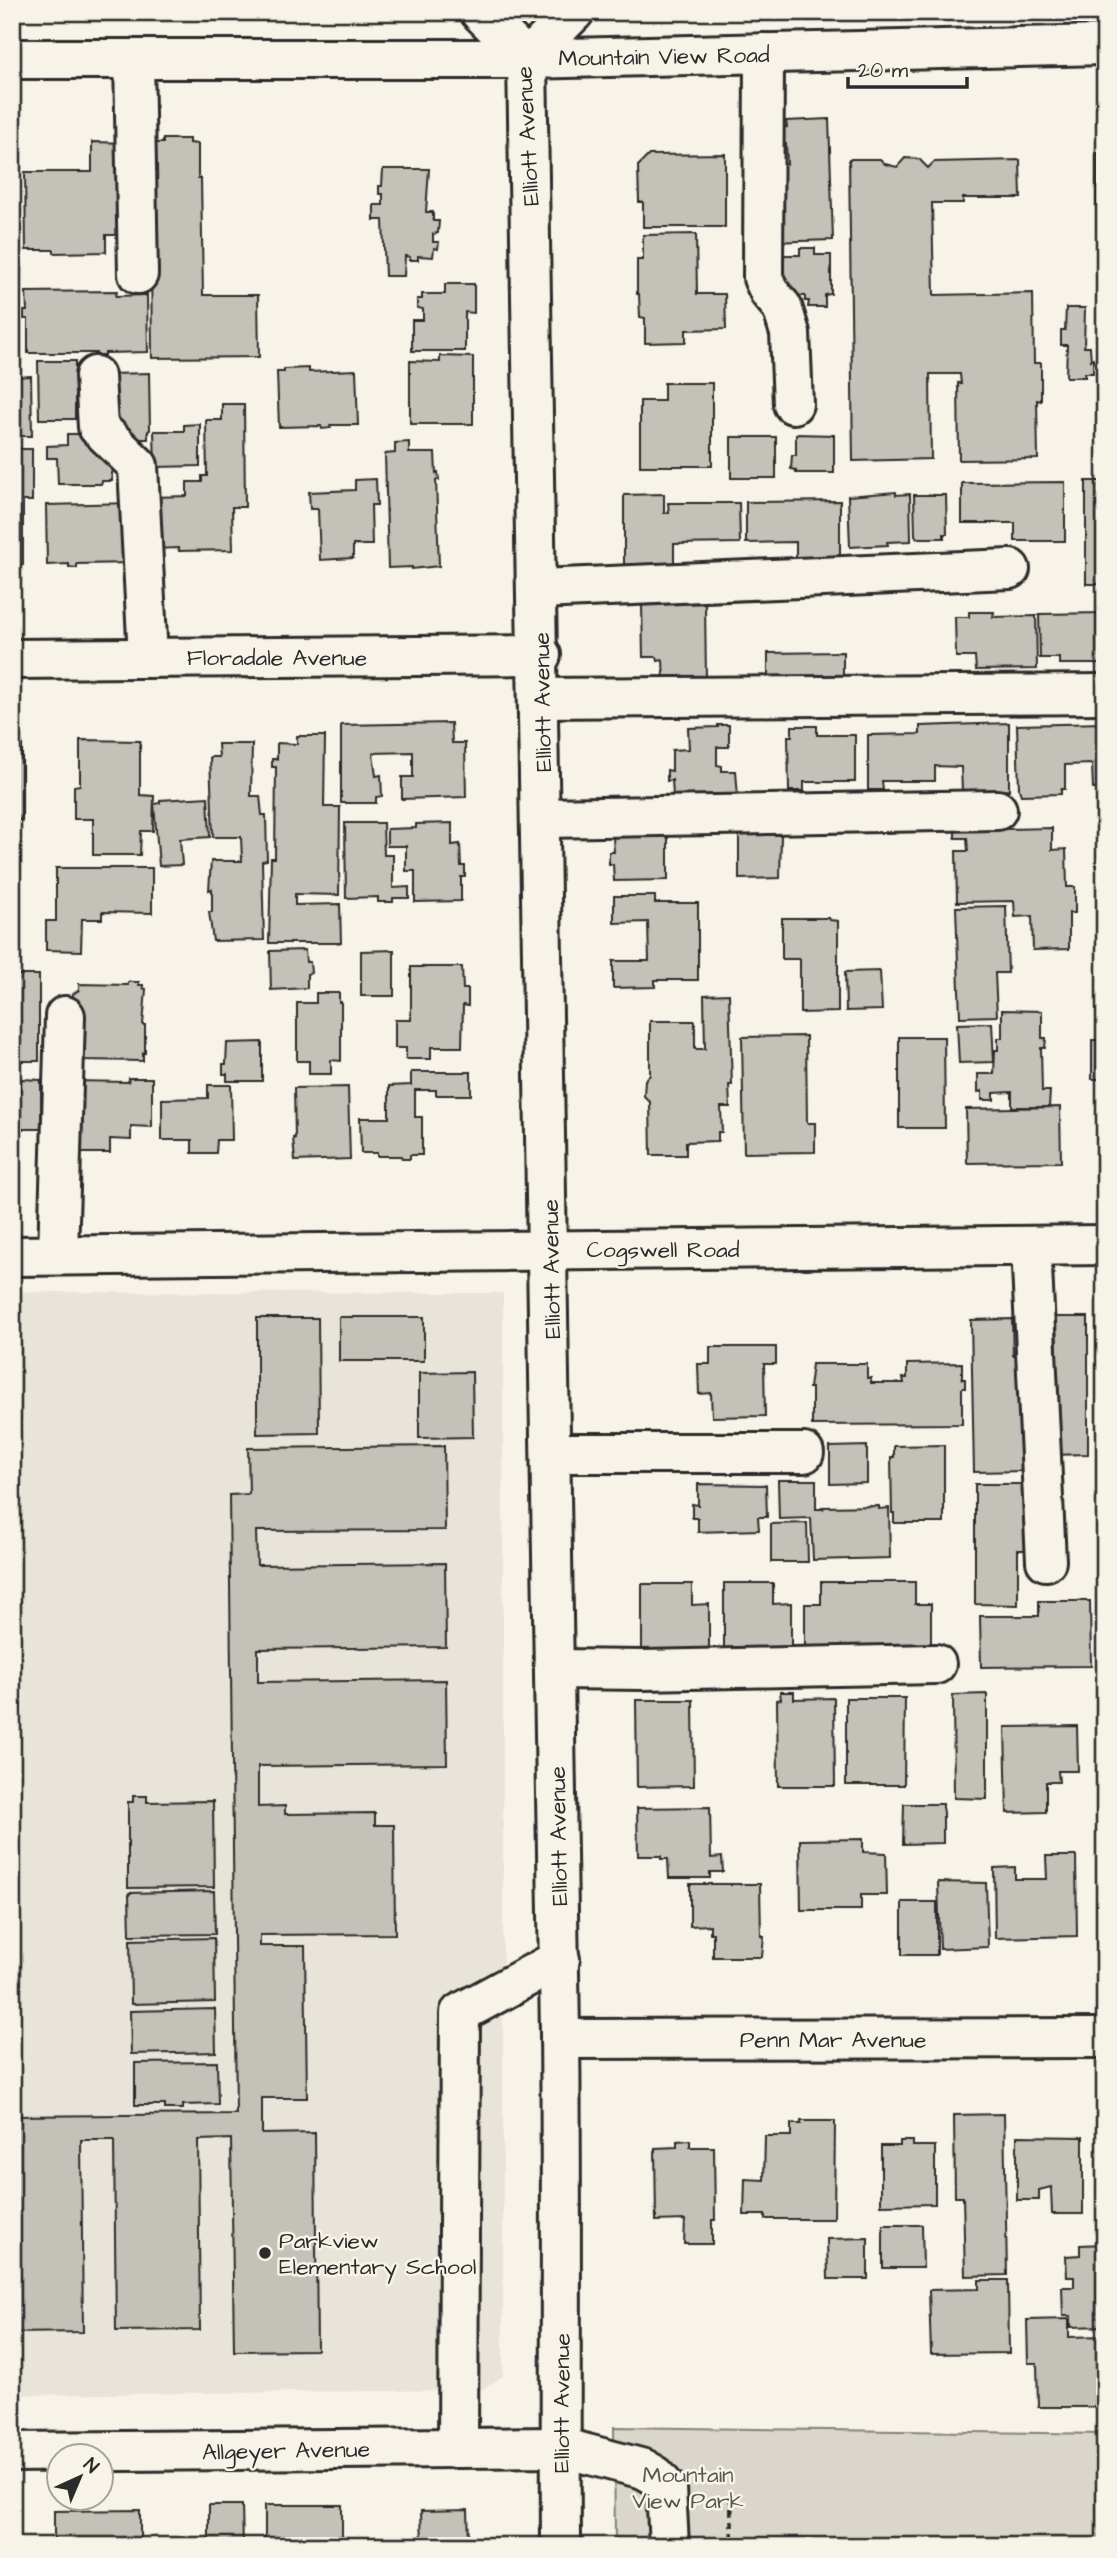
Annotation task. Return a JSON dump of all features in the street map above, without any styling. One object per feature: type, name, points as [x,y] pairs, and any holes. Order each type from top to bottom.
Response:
[{"type":"street","name":"Elliott Avenue","points":[[480,12],[527,59],[541,655],[554,1453],[560,2039],[561,2546]]},
{"type":"street","points":[[527,59],[574,12]]},
{"type":"street","name":"Mountain View Road","points":[[12,59],[527,59],[1105,45]]},
{"type":"street","points":[[764,53],[763,278],[770,293],[782,307],[790,333],[793,404]]},
{"type":"street","points":[[134,59],[138,274]]},
{"type":"street","points":[[95,376],[97,427],[138,466],[148,658]]},
{"type":"street","points":[[539,589],[1010,569]]},
{"type":"street","name":"Floradale Avenue","points":[[12,659],[541,655]]},
{"type":"street","points":[[541,698],[1105,695]]},
{"type":"street","points":[[544,818],[997,810]]},
{"type":"street","points":[[58,1255],[65,1016]]},
{"type":"street","name":"Cogswell Road","points":[[12,1256],[1105,1245]]},
{"type":"street","points":[[1031,1246],[1046,1561]]},
{"type":"street","points":[[554,1453],[804,1453]]},
{"type":"street","points":[[556,1669],[644,1670],[936,1664]]},
{"type":"street","points":[[458,2448],[460,2013],[559,1959]]},
{"type":"street","name":"Penn Mar Avenue","points":[[560,2039],[1105,2038]]},
{"type":"street","name":"Allgeyer Avenue","points":[[12,2452],[561,2447],[644,2469],[656,2476],[667,2487],[669,2546]]},
{"type":"path","points":[[732,2497],[732,2546]]},
{"type":"shaded area","points":[[12,1292],[503,1293],[503,2376],[481,2390],[12,2395]]},
{"type":"green space","name":"Mountain View Park","points":[[614,2427],[1105,2434],[1105,2546],[615,2546]]},
{"type":"building","points":[[829,119],[833,240],[769,242],[766,165],[787,164],[786,144],[774,145],[774,128],[787,127],[786,121]]},
{"type":"building","points":[[163,139],[189,139],[189,143],[198,144],[203,295],[258,295],[259,357],[152,358],[150,143],[163,143]]},
{"type":"building","points":[[92,142],[129,143],[129,235],[106,235],[106,252],[54,253],[54,250],[26,250],[25,172],[92,172]]},
{"type":"building","points":[[1097,153],[1105,153],[1105,239],[1103,233],[1097,233]]},
{"type":"building","points":[[725,154],[725,227],[643,227],[638,166],[649,155]]},
{"type":"building","points":[[905,158],[919,159],[928,168],[934,162],[1020,160],[1021,198],[963,198],[963,203],[932,203],[934,295],[1033,293],[1034,363],[1041,363],[1041,401],[1037,400],[1038,459],[959,460],[960,374],[930,374],[931,459],[853,461],[849,159],[880,159],[885,164],[897,167]]},
{"type":"building","points":[[383,169],[429,169],[426,212],[433,212],[433,221],[439,221],[438,233],[433,234],[433,242],[439,242],[438,249],[434,248],[433,257],[418,256],[418,260],[409,260],[410,257],[405,256],[404,276],[385,276],[383,220],[374,220],[374,205],[383,205],[383,194],[379,194],[379,186],[382,186]]},
{"type":"building","points":[[696,234],[697,294],[725,294],[726,329],[686,330],[686,342],[645,343],[645,318],[640,317],[637,294],[637,260],[643,260],[643,235]]},
{"type":"building","points":[[800,248],[815,248],[815,255],[831,255],[831,294],[825,295],[825,307],[808,307],[809,301],[805,301],[805,296],[784,295],[784,255],[800,255]]},
{"type":"building","points":[[445,284],[474,284],[474,313],[465,312],[465,351],[412,351],[412,320],[423,320],[423,309],[417,308],[417,299],[422,299],[422,294],[445,294]]},
{"type":"building","points":[[117,291],[116,296],[147,295],[148,352],[105,355],[28,353],[28,319],[24,319],[24,311],[27,311],[26,292]]},
{"type":"building","points":[[1066,308],[1085,308],[1084,347],[1090,347],[1093,373],[1085,373],[1085,377],[1066,377],[1067,345],[1061,345],[1061,330],[1065,330]]},
{"type":"building","points":[[440,356],[473,357],[473,424],[410,424],[410,361],[440,362]]},
{"type":"building","points":[[38,361],[75,361],[75,419],[39,419]]},
{"type":"building","points":[[309,368],[309,372],[356,370],[358,425],[330,425],[331,428],[322,429],[321,426],[279,427],[277,372],[284,372],[284,369]]},
{"type":"building","points":[[149,373],[148,439],[118,439],[111,374]]},
{"type":"building","points":[[31,376],[32,436],[12,436],[12,377]]},
{"type":"building","points":[[664,383],[712,383],[712,466],[640,466],[640,401],[664,401]]},
{"type":"building","points":[[222,404],[244,404],[245,507],[232,507],[233,550],[154,549],[153,497],[187,496],[187,482],[202,482],[202,476],[207,476],[206,420],[222,420]]},
{"type":"building","points":[[200,424],[200,466],[155,467],[154,431],[184,431],[184,425]]},
{"type":"building","points":[[67,434],[90,434],[112,463],[112,481],[102,481],[101,484],[58,484],[57,458],[47,458],[47,446],[67,445]]},
{"type":"building","points":[[796,434],[834,435],[834,473],[796,473],[796,470],[791,469],[792,455],[796,455]]},
{"type":"building","points":[[731,437],[776,437],[776,478],[731,478]]},
{"type":"building","points":[[409,442],[409,453],[435,453],[439,480],[436,480],[439,566],[388,568],[385,454],[395,453],[395,443]]},
{"type":"building","points":[[12,449],[32,449],[32,501],[23,501],[23,565],[12,565]]},
{"type":"building","points":[[376,479],[377,505],[371,505],[372,545],[353,545],[353,558],[320,560],[318,509],[310,509],[309,492],[355,490],[355,480]]},
{"type":"building","points":[[1086,481],[1105,481],[1105,584],[1086,584]]},
{"type":"building","points":[[1065,482],[1065,541],[1015,541],[1015,523],[962,523],[962,483]]},
{"type":"building","points":[[896,492],[896,495],[910,494],[911,541],[850,547],[848,496]]},
{"type":"building","points":[[664,494],[664,513],[669,513],[668,503],[739,503],[740,543],[674,544],[674,571],[624,572],[624,495]]},
{"type":"building","points":[[914,495],[946,495],[947,534],[944,534],[944,538],[917,538]]},
{"type":"building","points":[[840,501],[840,559],[796,559],[796,542],[746,543],[746,502]]},
{"type":"building","points":[[133,503],[133,563],[77,564],[77,568],[69,567],[69,564],[47,565],[46,505]]},
{"type":"building","points":[[659,600],[668,601],[668,604],[705,603],[706,680],[664,681],[663,660],[643,657],[642,604],[659,603]]},
{"type":"building","points":[[969,612],[994,612],[993,617],[1036,616],[1037,669],[976,670],[975,657],[956,657],[955,617],[969,617]]},
{"type":"building","points":[[1105,613],[1105,664],[1059,664],[1059,658],[1040,658],[1039,614]]},
{"type":"building","points":[[843,652],[843,677],[768,677],[768,653]]},
{"type":"building","points":[[451,723],[452,743],[465,743],[466,797],[402,799],[402,777],[413,777],[413,752],[373,753],[376,776],[381,775],[382,796],[376,797],[376,803],[341,803],[341,725]]},
{"type":"building","points":[[1009,723],[1009,790],[962,791],[961,767],[935,766],[935,781],[882,781],[883,790],[868,790],[868,735],[920,734],[920,726]]},
{"type":"building","points":[[1105,723],[1105,788],[1093,789],[1092,764],[1065,765],[1065,789],[1061,789],[1061,794],[1021,795],[1017,725]]},
{"type":"building","points":[[729,725],[729,747],[717,747],[717,765],[722,766],[722,771],[736,771],[739,811],[689,812],[688,796],[673,796],[672,780],[667,781],[667,770],[672,771],[672,750],[689,749],[688,728]]},
{"type":"building","points":[[792,726],[817,726],[817,735],[855,735],[855,782],[804,782],[804,791],[789,791],[788,736],[792,736]]},
{"type":"building","points":[[297,736],[325,736],[324,807],[340,807],[339,895],[295,894],[295,905],[340,904],[341,943],[269,943],[271,858],[275,858],[276,767],[272,767],[272,759],[277,759],[277,743],[297,744]]},
{"type":"building","points":[[80,740],[140,741],[140,795],[154,796],[153,831],[141,831],[140,855],[93,855],[93,819],[74,819],[74,786],[80,785]]},
{"type":"building","points":[[12,742],[22,742],[22,820],[12,820]]},
{"type":"building","points":[[218,744],[252,744],[251,796],[260,796],[262,815],[266,815],[267,860],[262,861],[264,940],[213,941],[209,912],[212,912],[212,889],[209,890],[211,861],[242,861],[241,837],[213,837],[210,757],[219,757]]},
{"type":"building","points":[[208,797],[210,837],[180,839],[182,865],[159,866],[154,804],[160,803],[160,800]]},
{"type":"building","points":[[345,823],[383,823],[384,855],[393,855],[393,888],[409,887],[409,898],[378,902],[378,897],[346,898]]},
{"type":"building","points":[[452,823],[452,845],[460,844],[461,866],[465,866],[465,877],[461,877],[461,901],[415,902],[415,871],[406,871],[406,846],[387,846],[387,829],[416,828],[416,824]]},
{"type":"building","points":[[1052,828],[1052,850],[1066,849],[1067,887],[1075,887],[1075,913],[1069,913],[1069,949],[1033,950],[1032,916],[1015,917],[1014,901],[957,902],[956,851],[968,851],[967,838],[955,838],[955,830]]},
{"type":"building","points":[[739,835],[781,835],[780,878],[739,879]]},
{"type":"building","points":[[668,836],[668,880],[614,881],[613,864],[609,864],[609,852],[614,852],[613,837]]},
{"type":"building","points":[[56,868],[152,868],[152,913],[102,912],[102,919],[82,919],[81,951],[46,950],[46,921],[56,921]]},
{"type":"building","points":[[614,896],[655,896],[655,903],[698,903],[698,980],[655,980],[655,987],[613,988],[613,961],[649,961],[648,922],[614,923]]},
{"type":"building","points":[[1006,906],[1008,973],[995,973],[997,1016],[960,1017],[956,907]]},
{"type":"building","points":[[782,918],[829,918],[838,921],[838,1012],[800,1013],[800,959],[782,959]]},
{"type":"building","points":[[305,950],[311,973],[307,974],[307,988],[271,990],[270,951]]},
{"type":"building","points":[[394,950],[394,996],[361,996],[361,951]]},
{"type":"building","points":[[411,967],[462,967],[463,989],[468,989],[468,1006],[463,1005],[462,1047],[431,1047],[431,1059],[406,1059],[406,1048],[395,1048],[395,1020],[411,1020]]},
{"type":"building","points":[[880,971],[882,1010],[846,1011],[845,972]]},
{"type":"building","points":[[12,975],[39,975],[39,1061],[12,1061]]},
{"type":"building","points":[[128,982],[139,982],[139,985],[146,989],[143,1061],[79,1060],[72,1000],[73,994],[79,990],[79,984],[128,985]]},
{"type":"building","points":[[316,993],[339,993],[341,1002],[341,1061],[331,1060],[331,1074],[309,1074],[309,1061],[297,1061],[297,1003],[316,1003]]},
{"type":"building","points":[[729,994],[732,1085],[729,1085],[730,1107],[721,1107],[722,1132],[718,1132],[718,1141],[686,1142],[686,1155],[651,1155],[650,1102],[644,1096],[645,1080],[650,1075],[650,1021],[695,1021],[695,1049],[705,1049],[704,995]]},
{"type":"building","points":[[1002,1010],[1042,1011],[1042,1038],[1046,1038],[1045,1048],[1041,1048],[1042,1091],[1050,1091],[1049,1107],[1012,1107],[1012,1092],[994,1093],[994,1100],[982,1100],[982,1091],[978,1092],[978,1074],[994,1074],[995,1050],[998,1050],[998,1038],[1002,1038]]},
{"type":"building","points":[[992,1023],[994,1062],[959,1063],[957,1024]]},
{"type":"building","points":[[806,1036],[807,1123],[815,1123],[815,1152],[744,1153],[742,1037]]},
{"type":"building","points":[[899,1037],[944,1037],[945,1128],[899,1128]]},
{"type":"building","points":[[1092,1040],[1105,1040],[1105,1104],[1104,1079],[1092,1079]]},
{"type":"building","points":[[262,1042],[262,1081],[227,1081],[227,1074],[223,1074],[223,1064],[226,1064],[227,1043]]},
{"type":"building","points":[[411,1072],[471,1072],[471,1095],[436,1095],[436,1090],[415,1090],[415,1117],[422,1117],[422,1155],[410,1155],[410,1159],[402,1159],[401,1156],[361,1153],[360,1118],[389,1118],[389,1086],[411,1085]]},
{"type":"building","points":[[129,1078],[152,1078],[152,1127],[131,1126],[131,1140],[110,1139],[110,1153],[72,1153],[73,1081],[128,1082]]},
{"type":"building","points":[[21,1079],[41,1080],[41,1129],[14,1129],[15,1151],[12,1151],[12,1091],[20,1091]]},
{"type":"building","points":[[208,1085],[231,1085],[232,1140],[217,1140],[216,1153],[192,1153],[192,1140],[162,1140],[162,1099],[208,1098]]},
{"type":"building","points":[[348,1087],[350,1159],[295,1161],[294,1088]]},
{"type":"building","points":[[1060,1107],[1061,1162],[967,1163],[966,1109]]},
{"type":"building","points":[[339,1317],[424,1317],[424,1361],[339,1361]]},
{"type":"building","points":[[1056,1317],[1088,1317],[1088,1454],[1051,1455],[1050,1354],[1057,1354]]},
{"type":"building","points":[[257,1318],[318,1318],[319,1433],[257,1434]]},
{"type":"building","points":[[1012,1319],[1013,1355],[1023,1355],[1025,1471],[974,1472],[971,1320]]},
{"type":"building","points":[[710,1347],[776,1347],[776,1364],[764,1364],[765,1416],[712,1417],[711,1393],[699,1394],[698,1364],[710,1364]]},
{"type":"building","points":[[962,1363],[965,1388],[962,1388],[962,1424],[812,1425],[812,1388],[809,1388],[812,1364],[867,1364],[867,1378],[871,1378],[871,1383],[904,1383],[903,1378],[907,1378],[907,1364]]},
{"type":"building","points":[[472,1372],[473,1437],[419,1438],[419,1373]]},
{"type":"building","points":[[944,1445],[944,1523],[894,1523],[891,1457],[894,1457],[894,1446]]},
{"type":"building","points":[[444,1446],[445,1530],[256,1531],[257,1565],[445,1563],[446,1647],[258,1649],[258,1682],[446,1680],[447,1764],[258,1766],[258,1807],[285,1806],[285,1814],[375,1813],[375,1825],[394,1825],[395,1934],[260,1935],[260,1946],[305,1946],[307,2098],[262,2098],[262,2134],[315,2133],[317,2350],[234,2351],[231,2139],[198,2140],[200,2330],[116,2331],[114,2140],[81,2140],[83,2332],[12,2333],[12,2116],[236,2114],[229,1495],[249,1494],[248,1448]]},
{"type":"building","points":[[867,1446],[867,1483],[830,1484],[830,1447]]},
{"type":"building","points":[[778,1480],[816,1480],[816,1509],[879,1506],[879,1509],[889,1508],[890,1558],[813,1560],[811,1518],[779,1519]]},
{"type":"building","points":[[698,1484],[766,1485],[767,1517],[758,1517],[759,1530],[698,1532],[698,1518],[692,1518],[692,1504],[698,1505]]},
{"type":"building","points":[[975,1484],[1026,1484],[1026,1550],[1018,1550],[1018,1605],[975,1604]]},
{"type":"building","points":[[807,1523],[808,1562],[771,1562],[771,1524]]},
{"type":"building","points":[[821,1582],[915,1582],[915,1604],[931,1604],[931,1651],[805,1652],[805,1604],[821,1604]]},
{"type":"building","points":[[724,1583],[773,1583],[773,1604],[791,1603],[791,1651],[724,1654]]},
{"type":"building","points":[[642,1584],[692,1584],[692,1605],[709,1604],[709,1651],[642,1654]]},
{"type":"building","points":[[1101,1584],[1105,1584],[1105,1633],[1101,1633]]},
{"type":"building","points":[[1039,1601],[1090,1601],[1091,1666],[981,1667],[980,1616],[1039,1616]]},
{"type":"building","points":[[780,1692],[794,1692],[794,1699],[834,1698],[835,1786],[778,1786],[777,1700],[781,1699]]},
{"type":"building","points":[[987,1694],[987,1799],[954,1798],[953,1695]]},
{"type":"building","points":[[846,1698],[905,1698],[904,1785],[846,1785]]},
{"type":"building","points":[[636,1700],[693,1700],[694,1786],[637,1787]]},
{"type":"building","points":[[1077,1726],[1078,1771],[1058,1771],[1059,1782],[1046,1782],[1046,1812],[1007,1813],[1005,1727]]},
{"type":"building","points":[[133,1796],[147,1796],[147,1802],[213,1801],[214,1887],[128,1888],[128,1802],[133,1802]]},
{"type":"building","points":[[904,1804],[943,1804],[943,1843],[903,1844]]},
{"type":"building","points":[[710,1807],[711,1858],[722,1857],[723,1872],[710,1872],[710,1878],[669,1878],[668,1859],[661,1859],[661,1856],[638,1856],[637,1808]]},
{"type":"building","points":[[863,1839],[863,1852],[886,1853],[887,1895],[861,1895],[861,1910],[801,1910],[800,1840]]},
{"type":"building","points":[[1046,1856],[1076,1856],[1077,1936],[995,1938],[994,1868],[1015,1867],[1015,1879],[1047,1879]]},
{"type":"building","points":[[938,1882],[986,1883],[988,1947],[940,1949]]},
{"type":"building","points":[[690,1884],[760,1884],[761,1936],[764,1936],[762,1957],[713,1957],[713,1933],[710,1933],[710,1925],[690,1926]]},
{"type":"building","points":[[214,1891],[215,1934],[130,1935],[129,1893]]},
{"type":"building","points":[[902,1902],[937,1902],[937,1955],[902,1955]]},
{"type":"building","points":[[214,1938],[215,2002],[131,2004],[130,1940]]},
{"type":"building","points":[[215,2009],[216,2052],[131,2054],[130,2011]]},
{"type":"building","points":[[217,2062],[218,2104],[183,2105],[183,2109],[165,2109],[165,2105],[135,2105],[135,2063]]},
{"type":"building","points":[[1004,2114],[1007,2275],[965,2276],[963,2197],[955,2197],[954,2115]]},
{"type":"building","points":[[801,2121],[835,2121],[834,2219],[765,2219],[765,2215],[744,2215],[745,2179],[764,2180],[765,2136],[791,2136],[791,2124],[801,2124]]},
{"type":"building","points":[[1017,2136],[1083,2137],[1083,2214],[1052,2214],[1051,2187],[1039,2190],[1039,2200],[1017,2200]]},
{"type":"building","points":[[690,2140],[690,2147],[714,2147],[715,2220],[712,2220],[712,2244],[684,2244],[685,2220],[656,2221],[655,2148],[677,2147],[677,2141]]},
{"type":"building","points":[[900,2141],[913,2141],[913,2146],[935,2146],[935,2204],[881,2205],[881,2146],[900,2146]]},
{"type":"building","points":[[883,2225],[922,2225],[923,2268],[883,2268]]},
{"type":"building","points":[[868,2238],[868,2279],[828,2279],[827,2239]]},
{"type":"building","points":[[1105,2244],[1105,2326],[1071,2327],[1071,2316],[1063,2316],[1062,2287],[1074,2287],[1074,2277],[1067,2277],[1066,2256],[1080,2255],[1080,2245]]},
{"type":"building","points":[[979,2280],[1008,2280],[1009,2353],[931,2354],[929,2290],[979,2289]]},
{"type":"building","points":[[1069,2319],[1069,2337],[1105,2336],[1105,2407],[1038,2407],[1037,2363],[1028,2363],[1027,2320]]},
{"type":"building","points":[[209,2505],[242,2505],[243,2546],[209,2546]]},
{"type":"building","points":[[265,2505],[342,2505],[342,2546],[265,2546]]},
{"type":"building","points":[[140,2510],[140,2546],[54,2546],[54,2512]]},
{"type":"building","points":[[468,2510],[469,2542],[457,2543],[458,2546],[422,2546],[421,2511]]},
{"type":"place","name":"Parkview Elementary School","points":[[265,2253]]}]
